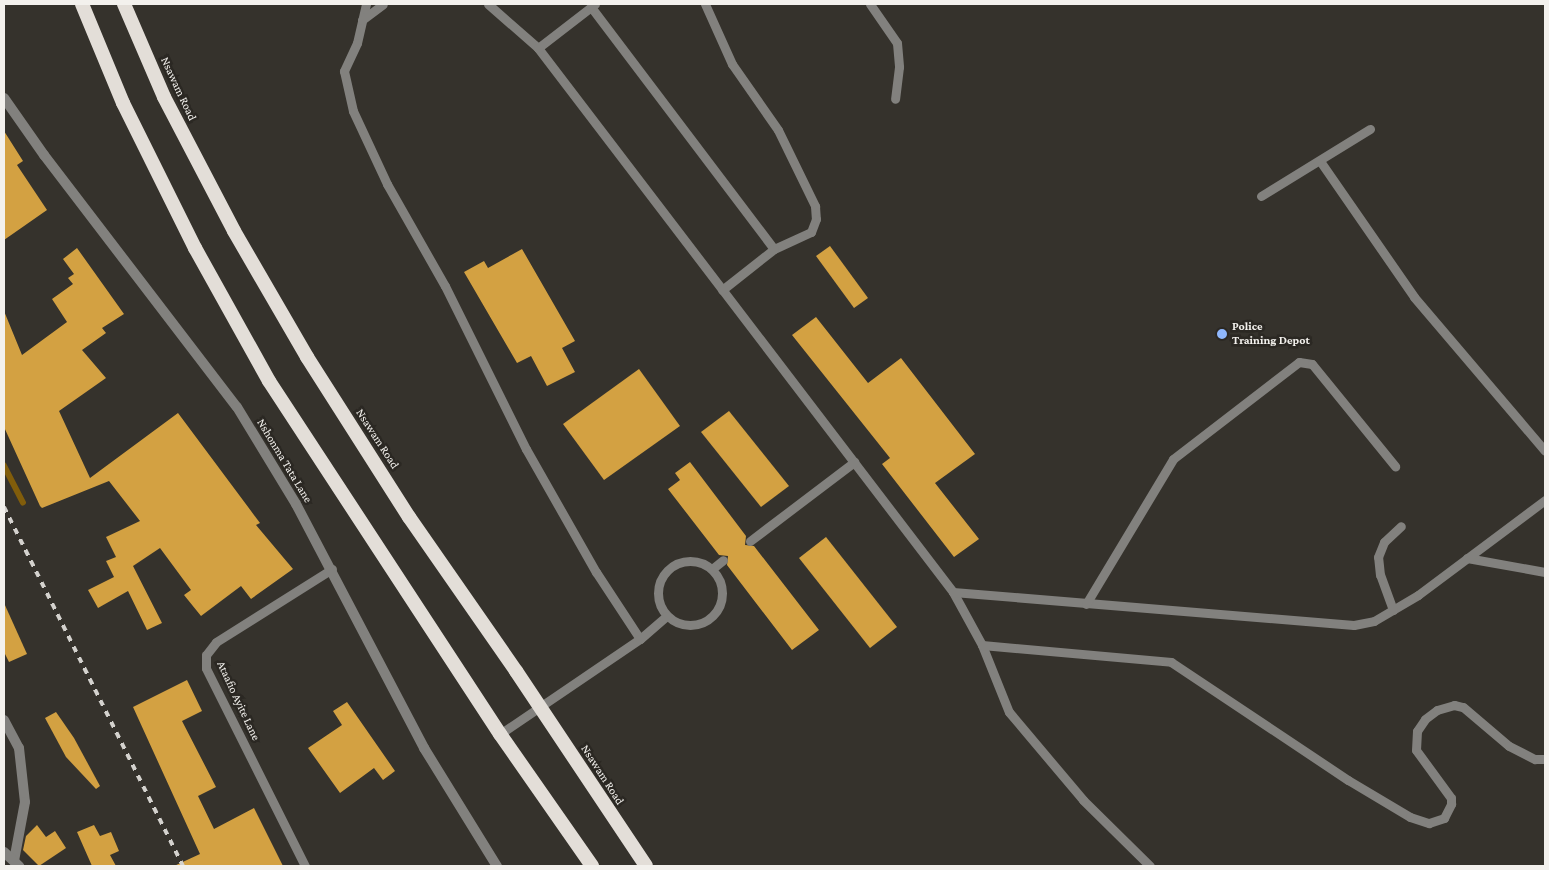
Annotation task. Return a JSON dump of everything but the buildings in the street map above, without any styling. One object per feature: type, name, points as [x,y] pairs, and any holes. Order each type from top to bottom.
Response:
[{"type":"highway","points":[[82,4],[123,103],[186,231],[269,381],[500,734],[592,866]]},
{"type":"highway","name":"Nsawam Road","points":[[124,4],[164,96],[234,231],[307,357],[409,517],[542,709],[646,866]]},
{"type":"street","name":"Nshonma Tata Lane","points":[[4,98],[44,155],[237,406],[332,569],[424,748],[497,866]]},
{"type":"street","points":[[4,720],[19,748],[25,802],[16,864]]},
{"type":"street","points":[[4,852],[16,864]]},
{"type":"lane","points":[[366,4],[357,43],[344,71],[354,112],[387,184],[445,286],[526,449],[596,572],[640,639]]},
{"type":"lane","points":[[362,20],[382,4]]},
{"type":"lane","points":[[488,4],[538,48],[953,592],[982,645],[1008,712],[1083,800],[1150,866]]},
{"type":"lane","points":[[705,4],[732,64],[778,130],[815,206],[816,220],[811,232],[774,249],[722,290]]},
{"type":"lane","points":[[870,4],[896,43],[899,67],[894,99]]},
{"type":"lane","points":[[538,48],[593,6],[774,249]]},
{"type":"lane","points":[[1261,196],[1370,129]]},
{"type":"lane","points":[[1320,161],[1414,297],[1545,451]]},
{"type":"lane","points":[[1086,604],[1173,459],[1299,362],[1312,364],[1395,466]]},
{"type":"lane","points":[[750,541],[854,462]]},
{"type":"lane","points":[[953,592],[1354,624],[1374,621],[1394,610],[1545,500]]},
{"type":"lane","points":[[1394,610],[1380,574],[1378,557],[1384,542],[1401,526]]},
{"type":"lane","points":[[1467,558],[1545,572]]},
{"type":"lane","points":[[712,569],[723,560]]},
{"type":"lane","points":[[685,561],[699,562],[712,569],[722,583],[722,601],[714,616],[698,625],[681,625],[666,616],[659,604],[657,590],[662,576],[672,566],[685,561]]},
{"type":"lane","name":"Ataafio Ayite Lane","points":[[305,866],[206,668],[206,655],[216,642],[332,569]]},
{"type":"lane","points":[[500,734],[542,709],[640,639],[666,616]]},
{"type":"lane","points":[[982,645],[1171,662],[1348,780],[1410,817],[1429,823],[1444,818],[1451,804],[1451,798],[1416,750],[1417,731],[1425,718],[1437,710],[1454,705],[1463,707],[1509,746],[1535,759],[1545,759]]},
{"type":"waterway","points":[[4,465],[23,502]]},
{"type":"railway","points":[[4,507],[183,866]]},
{"type":"place","name":"Police Training Depot","points":[[1222,334]]}]
